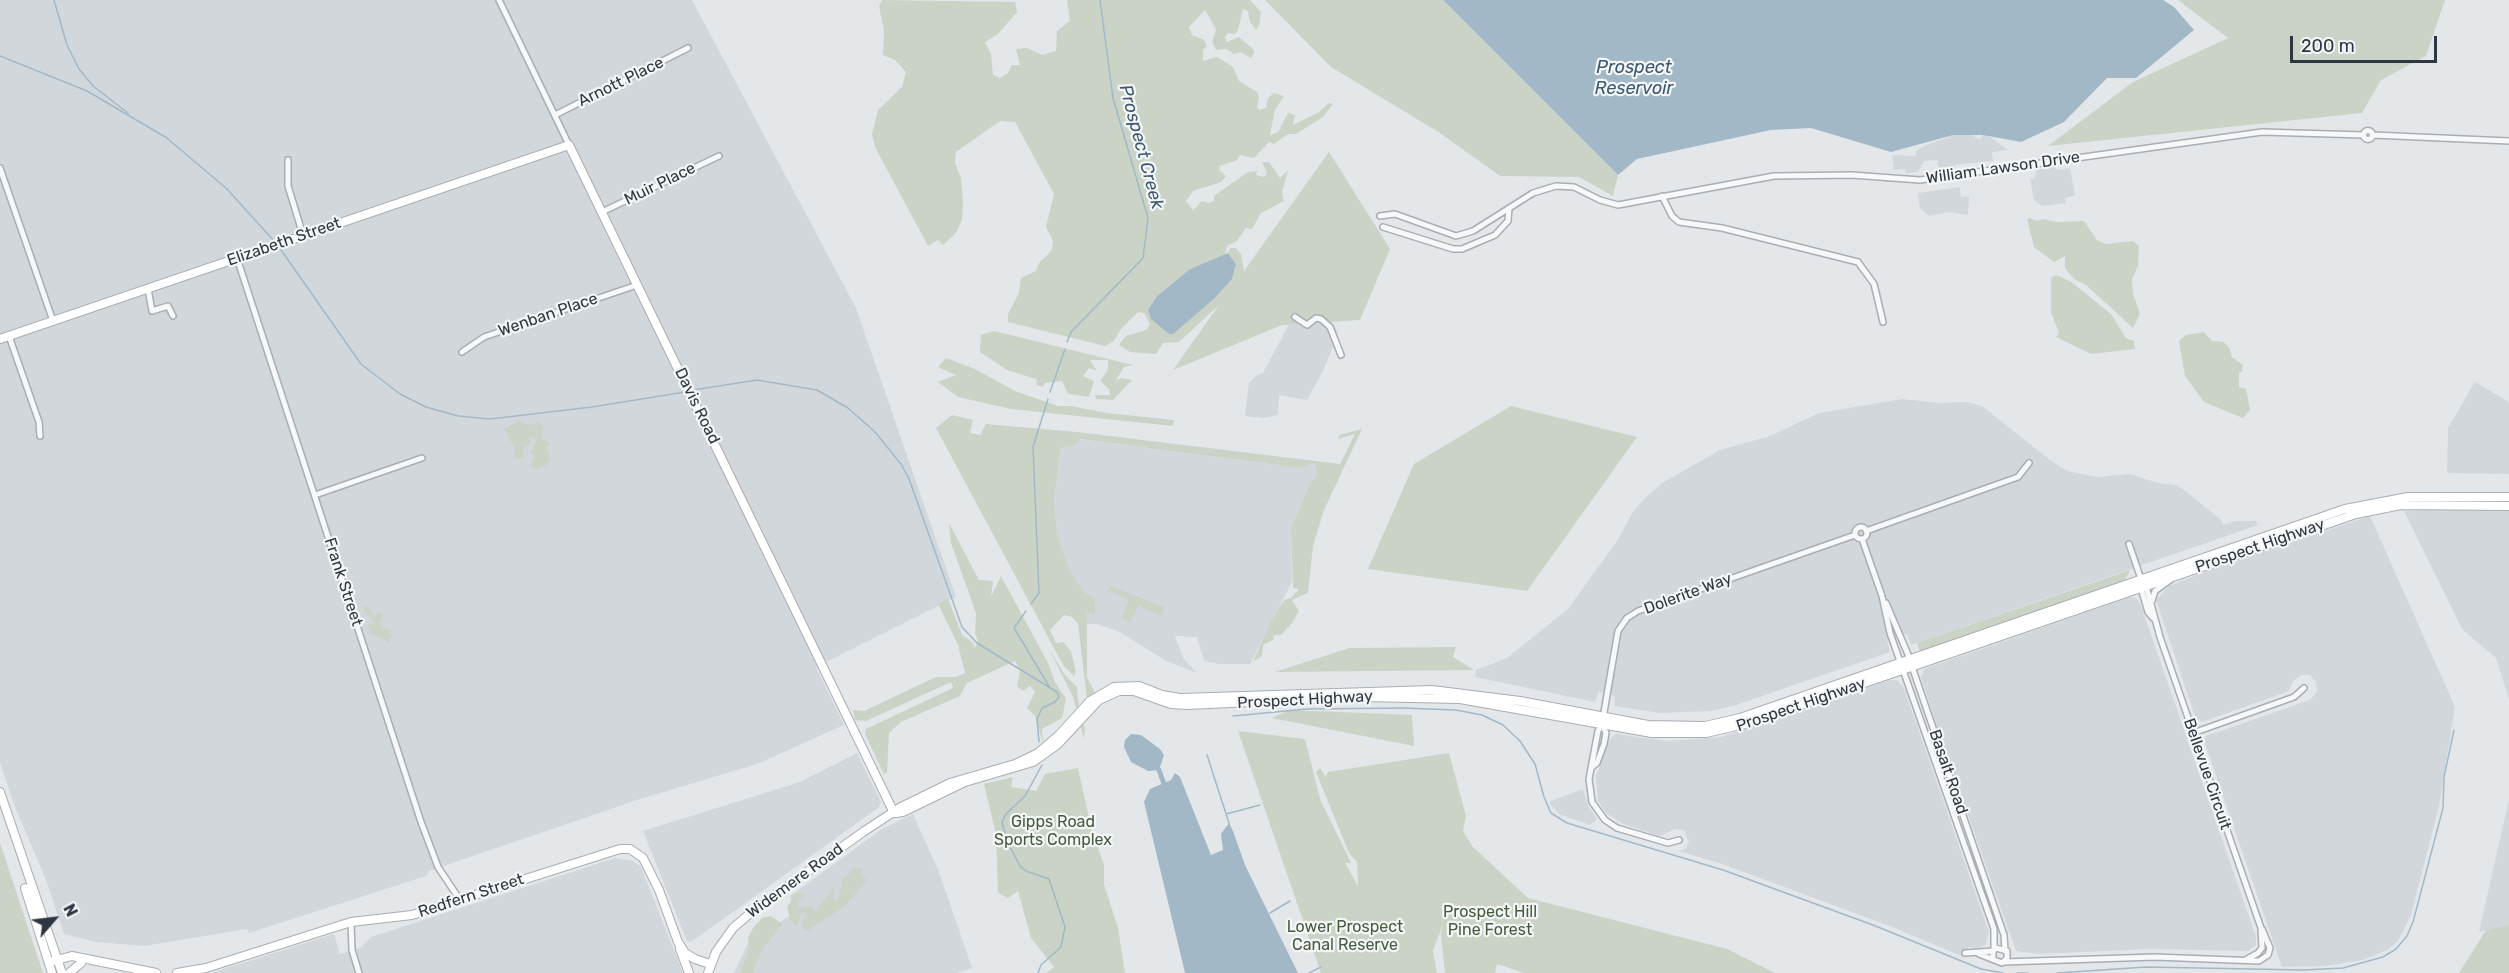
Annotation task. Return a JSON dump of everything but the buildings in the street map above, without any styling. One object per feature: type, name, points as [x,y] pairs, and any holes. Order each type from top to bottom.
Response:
[{"type":"main road","name":"Davis Road","points":[[569,145],[894,813]]},
{"type":"main road","name":"Elizabeth Street","points":[[0,339],[569,145]]},
{"type":"main road","name":"Prospect Highway","points":[[1080,716],[1107,696],[1131,690],[1183,705],[1362,697],[1440,698],[1603,720],[1664,735],[1715,732],[1745,724],[1910,663],[2142,584],[2335,512],[2379,500],[2408,497],[2509,497]]},
{"type":"main road","name":"Prospect Highway","points":[[2142,584],[2177,575],[2364,512],[2402,505],[2509,506]]},
{"type":"main road","name":"Widemere Road","points":[[708,973],[710,964],[725,938],[754,910],[863,832],[894,813],[903,812],[965,782],[1016,766],[1049,748],[1080,716]]},
{"type":"main road","points":[[0,792],[54,961],[52,973]]},
{"type":"main road","points":[[0,809],[54,961],[62,973]]},
{"type":"main road","name":"Redfern Street","points":[[177,973],[206,968],[351,922],[412,915],[612,851],[630,849],[637,852],[649,868],[678,942]]},
{"type":"main road","points":[[678,942],[690,956],[710,964]]},
{"type":"main road","points":[[678,942],[689,973]]},
{"type":"main road","points":[[54,961],[72,956],[84,962],[156,973]]},
{"type":"main road","points":[[69,973],[84,962]]},
{"type":"street","name":"Davis Road","points":[[499,0],[569,145]]},
{"type":"street","name":"Arnott Place","points":[[555,115],[688,48]]},
{"type":"street","name":"William Lawson Drive","points":[[1380,216],[1395,214],[1456,236],[1465,235],[1533,193],[1556,186],[1574,187],[1600,200],[1618,205],[1774,176],[1799,174],[1920,180],[2262,132],[2364,135],[2369,130],[2373,135],[2509,141]]},
{"type":"street","name":"Muir Place","points":[[602,212],[719,156]]},
{"type":"street","points":[[288,160],[287,178],[303,235]]},
{"type":"street","points":[[0,168],[52,321]]},
{"type":"street","points":[[1662,196],[1672,216],[1679,222],[1722,228],[1858,262],[1874,284],[1883,322]]},
{"type":"street","points":[[1383,227],[1453,249],[1462,249],[1495,236],[1508,221],[1509,208]]},
{"type":"street","name":"Frank Street","points":[[237,258],[432,854],[460,900]]},
{"type":"street","name":"Wenban Place","points":[[462,352],[484,337],[637,285]]},
{"type":"street","points":[[148,289],[152,311],[168,306],[173,316]]},
{"type":"street","points":[[1296,317],[1307,324],[1316,318],[1321,319],[1330,327],[1341,354]]},
{"type":"street","points":[[9,336],[39,422],[40,436]]},
{"type":"street","points":[[315,495],[422,458]]},
{"type":"street","points":[[1855,535],[1862,539],[1866,531],[2018,477],[2029,463]]},
{"type":"street","name":"Dolerite Way","points":[[1679,840],[1668,843],[1626,832],[1605,820],[1596,811],[1589,791],[1592,767],[1597,763],[1604,744],[1606,732],[1603,720],[1618,631],[1627,618],[1638,611],[1855,535],[1858,528],[1866,531]]},
{"type":"street","name":"Basalt Road","points":[[1862,539],[1882,596],[1902,666],[2004,935],[2006,950]]},
{"type":"street","points":[[2129,544],[2142,584]]},
{"type":"street","points":[[2152,604],[2155,591],[2177,575]]},
{"type":"street","name":"Bellevue Circuit","points":[[2004,962],[2155,957],[2247,958],[2258,953],[2262,948],[2261,928],[2154,619],[2152,604],[2142,584]]},
{"type":"street","name":"Bellevue Circuit","points":[[2142,584],[2148,612],[2154,619]]},
{"type":"street","name":"Basalt Road","points":[[1882,596],[1899,628],[1994,929],[1994,950]]},
{"type":"street","points":[[2193,733],[2294,697],[2304,688]]},
{"type":"street","points":[[351,922],[352,950],[358,973]]},
{"type":"street","points":[[1979,954],[1999,947],[2019,960]]},
{"type":"street","points":[[1993,959],[1994,950]]},
{"type":"street","points":[[1965,953],[1979,954],[1993,959],[1996,963],[2004,962],[2007,958],[2006,950]]},
{"type":"shaded area","points":[[0,0],[692,0],[856,308],[956,597],[816,667],[844,725],[757,764],[637,800],[429,871],[426,876],[249,933],[247,929],[144,946],[96,942],[64,934],[46,880],[15,807],[0,762]]},
{"type":"shaded area","points":[[1946,133],[1970,134],[1979,139],[1982,138],[1981,134],[1986,134],[2008,150],[1992,152],[1993,161],[1954,165],[1956,169],[1939,171],[1937,160],[1924,161],[1918,172],[1905,173],[1905,169],[1894,170],[1892,155],[1916,156],[1916,151],[1926,145],[1949,137]]},
{"type":"shaded area","points":[[2055,166],[2057,170],[2070,168],[2075,195],[2065,198],[2066,203],[2042,206],[2034,200],[2030,179],[2035,178],[2036,170]]},
{"type":"shaded area","points":[[1960,187],[1961,197],[1969,196],[1968,215],[1949,212],[1929,216],[1920,208],[1918,193]]},
{"type":"shaded area","points":[[1295,313],[1329,319],[1336,328],[1338,334],[1330,337],[1333,346],[1323,371],[1307,400],[1279,395],[1278,415],[1263,418],[1245,416],[1249,383],[1257,375],[1263,373]]},
{"type":"shaded area","points":[[2475,382],[2509,402],[2509,474],[2447,473],[2448,428]]},
{"type":"shaded area","points":[[1902,399],[1940,403],[1966,402],[1982,406],[2067,471],[2098,477],[2130,474],[2158,483],[2176,485],[2221,520],[2223,525],[2235,521],[2256,521],[2258,525],[1911,645],[1907,634],[1887,641],[1890,652],[1736,705],[1711,711],[1660,713],[1614,706],[1615,696],[1599,692],[1595,702],[1475,677],[1476,670],[1507,658],[1568,609],[1617,541],[1633,512],[1662,483],[1720,450],[1770,436],[1819,413]]},
{"type":"shaded area","points":[[1079,439],[1299,468],[1314,463],[1317,474],[1310,483],[1291,528],[1292,582],[1250,664],[1219,664],[1204,661],[1197,637],[1175,636],[1183,658],[1197,673],[1166,661],[1118,631],[1097,624],[1086,624],[1087,613],[1095,613],[1070,571],[1057,534],[1054,500],[1061,448],[1075,446]]},
{"type":"shaded area","points":[[2509,510],[2509,699],[2496,658],[2462,629],[2404,511]]},
{"type":"shaded area","points":[[2370,516],[2455,707],[2439,806],[2411,915],[2398,941],[2387,950],[2363,960],[2325,966],[2282,967],[2204,741],[2206,736],[2310,700],[2317,692],[2316,682],[2310,675],[2301,675],[2293,681],[2289,691],[2202,722],[2196,719],[2156,600],[2169,586],[2225,564]]},
{"type":"shaded area","points":[[2130,597],[2137,599],[2140,603],[2256,937],[2256,945],[2248,951],[2151,949],[2039,954],[2016,951],[1940,736],[1921,677],[1924,669]]},
{"type":"shaded area","points":[[1890,680],[1897,680],[1904,688],[1989,932],[1986,944],[1979,948],[1968,947],[1964,957],[1887,925],[1722,864],[1678,851],[1685,849],[1689,842],[1684,830],[1675,829],[1660,836],[1623,824],[1606,813],[1598,801],[1596,776],[1610,739],[1616,734],[1668,741],[1721,737]]},
{"type":"shaded area","points":[[857,753],[881,802],[878,808],[691,942],[687,941],[643,831],[800,782]]},
{"type":"shaded area","points":[[1583,789],[1588,806],[1597,819],[1590,825],[1559,814],[1549,802]]},
{"type":"shaded area","points":[[2509,799],[2509,925],[2479,932]]},
{"type":"shaded area","points":[[913,814],[939,872],[972,968],[957,973],[734,973],[755,928],[778,923],[794,913],[790,896],[882,829]]},
{"type":"shaded area","points":[[615,858],[633,861],[641,867],[683,973],[211,973],[334,934],[340,954],[360,948],[371,937]]},
{"type":"green space","points":[[882,0],[1015,2],[1017,12],[998,34],[985,42],[991,54],[993,75],[1000,78],[1008,73],[1012,65],[1020,65],[1016,49],[1027,48],[1042,55],[1056,51],[1057,31],[1070,21],[1067,0],[1250,0],[1261,12],[1256,30],[1250,22],[1248,11],[1243,9],[1238,30],[1235,34],[1228,33],[1225,37],[1227,42],[1239,37],[1254,50],[1251,58],[1241,52],[1234,54],[1226,49],[1216,50],[1212,42],[1216,29],[1205,10],[1189,27],[1192,35],[1204,40],[1207,46],[1203,50],[1203,61],[1217,57],[1233,67],[1239,81],[1257,92],[1259,97],[1257,107],[1260,110],[1266,108],[1268,98],[1274,93],[1284,96],[1275,110],[1270,135],[1278,132],[1288,113],[1295,115],[1293,125],[1319,112],[1329,103],[1333,104],[1323,117],[1296,134],[1288,134],[1274,144],[1269,142],[1254,158],[1240,155],[1237,160],[1220,166],[1219,170],[1226,176],[1221,182],[1193,191],[1186,201],[1193,210],[1202,201],[1208,203],[1214,201],[1214,196],[1248,172],[1257,171],[1256,175],[1264,177],[1267,173],[1262,162],[1269,162],[1280,178],[1288,170],[1282,192],[1284,201],[1261,213],[1252,229],[1246,228],[1237,241],[1227,246],[1225,255],[1190,269],[1157,296],[1148,310],[1216,297],[1232,279],[1236,264],[1228,253],[1230,248],[1236,248],[1241,254],[1244,271],[1329,152],[1390,249],[1360,320],[1282,325],[1173,370],[1219,305],[1179,342],[1163,343],[1156,354],[1130,352],[1119,345],[1126,336],[1146,330],[1150,324],[1144,313],[1138,312],[1121,329],[1114,341],[1105,346],[1008,322],[1008,314],[1019,293],[1021,278],[1036,271],[1039,263],[1052,250],[1053,241],[1046,227],[1054,194],[1015,122],[1000,121],[956,152],[955,163],[961,178],[962,220],[956,233],[943,245],[938,240],[928,246],[876,149],[872,135],[878,110],[902,87],[906,72],[895,60],[883,55],[884,31],[879,6]]},
{"type":"green space","points":[[1265,0],[1443,0],[1618,175],[1613,196],[1579,177],[1500,176],[1440,133],[1331,67]]},
{"type":"green space","points":[[2178,0],[2445,0],[2426,56],[2381,80],[2362,113],[2048,146],[2133,82],[2228,38]]},
{"type":"green space","points":[[2027,219],[2037,221],[2043,219],[2057,222],[2084,221],[2097,240],[2106,244],[2133,241],[2139,246],[2138,266],[2132,279],[2133,294],[2140,314],[2133,328],[2086,285],[2074,279],[2065,268],[2065,256],[2054,262],[2034,247]]},
{"type":"green space","points":[[2056,275],[2070,281],[2111,314],[2126,338],[2134,341],[2135,349],[2091,354],[2056,337],[2059,333],[2051,312],[2051,278]]},
{"type":"green space","points":[[994,331],[1133,365],[1124,367],[1116,380],[1122,378],[1132,380],[1113,400],[1096,399],[1095,395],[1110,395],[1109,389],[1100,381],[1108,370],[1108,360],[1090,360],[1097,371],[1089,368],[1083,376],[1094,381],[1089,397],[1068,394],[1062,381],[1045,383],[1043,387],[1037,385],[1036,379],[1007,370],[980,352],[981,335]]},
{"type":"green space","points":[[2204,332],[2212,341],[2224,342],[2230,349],[2232,357],[2243,365],[2239,373],[2239,387],[2246,389],[2250,410],[2243,418],[2204,402],[2185,376],[2179,341],[2186,335]]},
{"type":"green space","points":[[946,358],[975,369],[1015,391],[1058,406],[1174,420],[1173,426],[1011,409],[958,397],[938,382],[956,375],[938,367]]},
{"type":"green space","points":[[1511,406],[1637,437],[1527,591],[1368,569],[1414,464]]},
{"type":"green space","points":[[952,415],[973,420],[970,433],[980,435],[986,424],[1077,432],[1340,464],[1355,434],[1338,439],[1339,435],[1362,429],[1324,510],[1313,546],[1308,593],[1292,600],[1299,611],[1292,623],[1281,635],[1274,635],[1273,640],[1263,645],[1262,656],[1253,662],[1270,623],[1284,600],[1291,598],[1299,589],[1293,588],[1291,528],[1310,483],[1317,474],[1314,463],[1300,468],[1080,439],[1075,446],[1061,448],[1054,500],[1057,534],[1070,571],[1084,592],[1095,599],[1095,614],[1087,613],[1087,677],[1095,693],[1087,699],[1078,624],[1072,617],[1064,615],[1050,630],[1056,643],[1063,642],[1071,651],[1076,672],[1074,676],[1063,665],[936,428]]},
{"type":"green space","points":[[518,421],[530,425],[539,422],[540,425],[544,425],[541,440],[546,439],[550,444],[547,447],[551,460],[544,467],[536,470],[531,466],[532,461],[536,458],[531,452],[537,439],[529,437],[531,443],[523,449],[524,458],[516,459],[513,445],[504,429]]},
{"type":"green space","points":[[949,523],[979,580],[993,581],[991,597],[1001,576],[1066,699],[1062,718],[1042,729],[1043,743],[1035,716],[1027,708],[1035,692],[1030,686],[1023,691],[1017,686],[1020,671],[1015,661],[967,683],[960,696],[901,722],[889,733],[887,772],[884,774],[865,734],[866,729],[953,688],[951,682],[866,721],[855,720],[853,710],[864,711],[936,677],[956,677],[965,673],[958,645],[938,604],[948,599],[962,635],[972,642],[975,648],[978,641],[975,633],[976,613],[951,543]]},
{"type":"green space","points":[[2130,570],[2124,582],[1920,652],[1917,643]]},
{"type":"green space","points":[[1111,586],[1164,607],[1164,610],[1160,616],[1138,605],[1130,623],[1122,618],[1129,600],[1111,591],[1105,594]]},
{"type":"green space","points":[[364,607],[368,607],[374,616],[380,613],[383,616],[381,621],[377,620],[383,626],[378,628],[388,629],[392,636],[388,642],[371,634],[367,626],[370,623],[374,625],[374,622],[364,611]]},
{"type":"green space","points":[[1047,645],[1064,674],[1077,687],[1079,709],[1085,730],[1084,739],[1073,697]]},
{"type":"green space","points":[[1456,647],[1453,657],[1474,670],[1275,672],[1349,648]]},
{"type":"green space","points":[[1289,710],[1412,715],[1414,746],[1272,718]]},
{"type":"green space","points":[[1238,731],[1305,739],[1320,799],[1351,863],[1345,863],[1358,886],[1357,862],[1349,853],[1316,772],[1320,768],[1326,777],[1328,772],[1449,753],[1466,816],[1463,831],[1473,847],[1528,898],[1727,949],[1775,973],[1524,973],[1497,964],[1495,973],[1445,973],[1441,935],[1443,924],[1433,951],[1437,973],[1321,973]]},
{"type":"green space","name":"Gipps Road Sports Complex","points":[[1078,768],[1091,827],[1104,865],[1104,884],[1118,928],[1125,973],[1046,973],[1054,967],[1031,938],[1018,891],[1008,898],[998,893],[996,834],[984,784],[1013,777],[1011,787],[1036,791],[1045,774]]},
{"type":"green space","points":[[0,843],[43,973],[0,973]]},
{"type":"green space","points":[[855,868],[862,868],[861,876],[867,880],[845,906],[807,931],[802,926],[806,912],[801,914],[797,926],[790,920],[787,907],[796,893],[805,894],[798,901],[799,908],[812,906],[814,913],[834,887],[834,900],[838,901],[843,879]]},
{"type":"green space","points":[[771,916],[782,924],[760,953],[753,973],[740,973],[749,949],[748,938],[753,928],[762,918]]},
{"type":"green space","points":[[2509,925],[2509,973],[2459,973],[2486,930]]},
{"type":"water","name":"Prospect Reservoir","points":[[1443,0],[2163,0],[2174,7],[2194,30],[2136,78],[2107,78],[2064,122],[2021,142],[1983,135],[1953,135],[1891,152],[1811,128],[1771,130],[1637,159],[1618,175]]},
{"type":"water","points":[[1228,253],[1236,264],[1232,279],[1216,297],[1173,334],[1169,334],[1151,319],[1148,310],[1157,296],[1190,269]]},
{"type":"water","points":[[1131,734],[1141,735],[1160,749],[1164,755],[1159,770],[1148,771],[1131,762],[1124,747],[1125,740]]},
{"type":"water","points":[[1175,773],[1180,777],[1211,855],[1223,850],[1221,834],[1229,823],[1245,865],[1298,973],[1185,973],[1144,802],[1150,789],[1171,780]]},
{"type":"waterway","points":[[54,0],[67,45],[79,69],[93,86],[128,113]]},
{"type":"waterway","name":"Prospect Creek","points":[[1067,342],[1071,332],[1143,258],[1148,218],[1113,98],[1100,0]]},
{"type":"waterway","points":[[0,56],[87,91],[167,138],[227,189],[274,241]]},
{"type":"waterway","points":[[279,247],[361,364],[400,394],[426,407],[458,416],[490,419],[592,407],[685,392]]},
{"type":"waterway","name":"Prospect Creek","points":[[1050,392],[1065,349]]},
{"type":"waterway","points":[[693,390],[757,380],[817,390],[848,408],[875,432],[901,464],[909,479],[962,627],[977,643],[1057,692],[1059,697],[1055,702],[1042,708],[1037,719],[1039,742]]},
{"type":"waterway","name":"Prospect Creek","points":[[1031,604],[1039,593],[1033,447],[1048,399]]},
{"type":"waterway","name":"Prospect Creek","points":[[1026,611],[1014,628],[1049,686]]},
{"type":"waterway","points":[[1233,716],[1307,709],[1403,708],[1456,710],[1482,715],[1503,725],[1520,741],[1535,764],[1551,813],[1567,823],[1723,870],[1873,925],[1981,969],[2003,973]]},
{"type":"waterway","points":[[2057,973],[2146,967],[2304,970],[2343,968],[2383,957],[2396,949],[2407,936],[2413,922],[2443,808],[2444,777],[2454,730]]},
{"type":"waterway","points":[[1207,755],[1229,823]]},
{"type":"waterway","name":"Prospect Creek","points":[[1038,973],[1041,965],[1061,947],[1065,927],[1049,879],[1026,871],[1020,866],[1007,841],[1002,822],[1006,814],[1025,796],[1042,765]]},
{"type":"waterway","points":[[1159,770],[1164,784]]},
{"type":"waterway","points":[[1226,814],[1260,805]]},
{"type":"waterway","points":[[1270,913],[1290,901]]},
{"type":"waterway","points":[[1309,973],[1321,967]]},
{"type":"waterway","points":[[2017,973],[2028,973]]},
{"type":"park label","name":"Prospect Hill Pine Forest","points":[[1490,921]]},
{"type":"park label","name":"Lower Prospect Canal Reserve","points":[[1345,936]]}]
